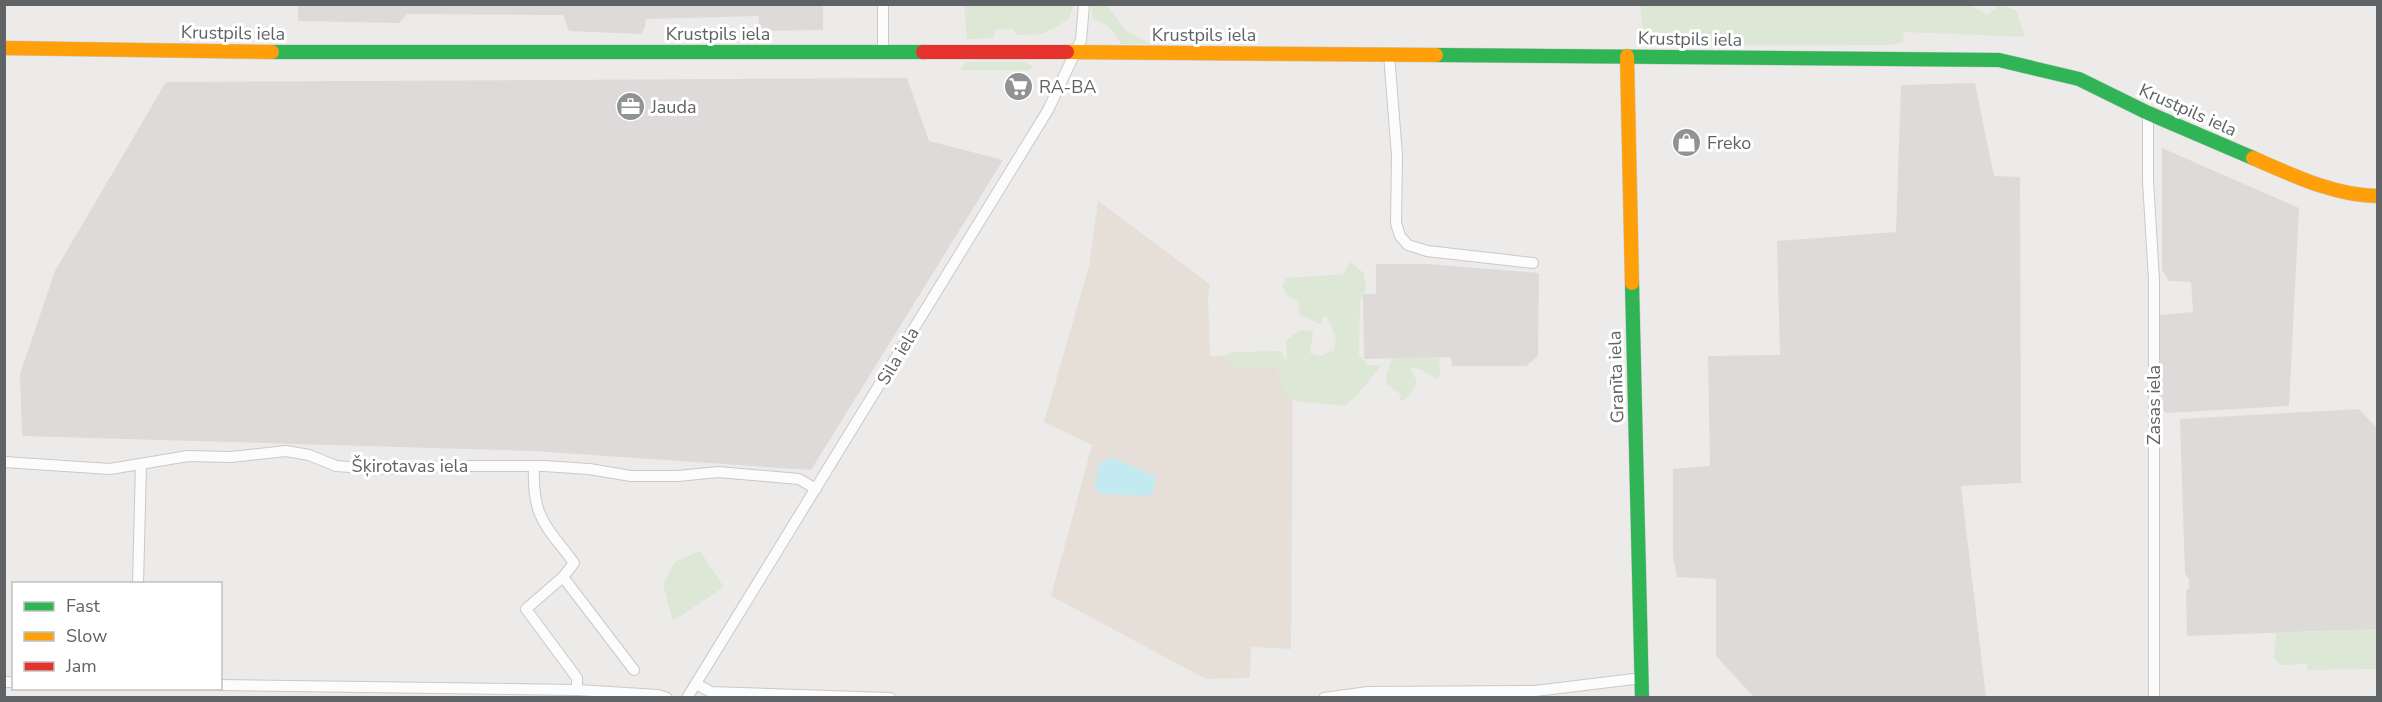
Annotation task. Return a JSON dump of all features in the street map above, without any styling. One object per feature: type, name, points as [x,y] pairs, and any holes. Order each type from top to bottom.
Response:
[{"type":"street","points":[[883,4],[883,52]]},
{"type":"street","name":"Sila iela","points":[[687,698],[1048,110],[1081,40],[1084,4]]},
{"type":"street","name":"Krustpils iela","points":[[4,48],[290,52],[1389,54],[1999,60],[2079,79],[2148,113],[2296,177],[2360,196],[2378,196]]},
{"type":"street","points":[[1389,54],[1397,156],[1396,223],[1400,236],[1408,244],[1427,251],[1533,263]]},
{"type":"street","name":"Granīta iela","points":[[1627,56],[1642,698]]},
{"type":"street","name":"Zasas iela","points":[[2148,113],[2148,181],[2154,280],[2154,698]]},
{"type":"street","name":"Šķirotavas iela","points":[[4,462],[77,469],[110,469],[188,456],[240,456],[286,451],[309,455],[336,466],[378,469],[448,465],[534,466],[589,469],[631,476],[678,476],[718,472],[798,479],[816,489]]},
{"type":"street","points":[[138,582],[141,464]]},
{"type":"street","points":[[534,466],[533,494],[537,513],[574,563],[563,577],[526,609],[577,678],[577,690]]},
{"type":"street","points":[[563,577],[634,670]]},
{"type":"street","points":[[1323,698],[1368,692],[1535,691],[1642,678]]},
{"type":"street","points":[[696,684],[711,692],[890,698]]},
{"type":"street","points":[[222,685],[577,690],[658,695],[667,698]]},
{"type":"shaded area","points":[[823,4],[823,30],[758,31],[759,16],[646,19],[641,34],[569,31],[563,15],[407,14],[399,23],[298,21],[298,5]]},
{"type":"shaded area","name":"Jauda","points":[[907,78],[929,141],[1003,160],[811,470],[533,451],[22,436],[20,374],[55,271],[166,82]]},
{"type":"shaded area","points":[[1975,83],[1994,176],[2020,177],[2021,483],[1961,486],[1986,697],[1754,697],[1716,656],[1716,579],[1677,577],[1673,557],[1673,469],[1710,466],[1708,356],[1780,355],[1777,241],[1896,232],[1901,85]]},
{"type":"shaded area","points":[[2162,148],[2299,208],[2289,406],[2167,413],[2160,408],[2160,315],[2193,312],[2191,282],[2169,281],[2162,270]]},
{"type":"shaded area","points":[[1098,201],[1210,284],[1208,298],[1210,356],[1269,356],[1293,382],[1291,649],[1251,647],[1250,678],[1206,679],[1051,596],[1092,445],[1044,422],[1089,266]]},
{"type":"shaded area","points":[[1376,264],[1428,264],[1539,273],[1538,356],[1526,366],[1452,366],[1451,357],[1364,359],[1363,294],[1376,294]]},
{"type":"shaded area","points":[[2359,409],[2377,428],[2377,629],[2187,636],[2186,591],[2189,588],[2189,579],[2185,574],[2180,419]]},
{"type":"green space","points":[[1969,4],[1987,15],[2000,5],[2016,10],[2025,37],[1904,32],[1903,42],[1892,45],[1649,46],[1644,37],[1640,5]]},
{"type":"green space","points":[[964,5],[1073,5],[1069,19],[1043,34],[1016,35],[1013,29],[994,30],[994,38],[967,39]]},
{"type":"green space","points":[[1091,5],[1107,5],[1126,31],[1151,44],[1121,44],[1110,28],[1093,20]]},
{"type":"green space","points":[[966,62],[1025,62],[1033,66],[1030,70],[960,70]]},
{"type":"green space","points":[[1350,262],[1364,273],[1366,289],[1360,300],[1359,355],[1368,365],[1382,365],[1345,406],[1295,401],[1284,393],[1276,366],[1234,368],[1224,357],[1231,352],[1280,351],[1287,361],[1286,340],[1301,330],[1313,331],[1310,353],[1320,356],[1334,350],[1336,337],[1327,317],[1323,316],[1321,325],[1299,314],[1299,302],[1287,295],[1282,286],[1286,278],[1344,274]]},
{"type":"green space","points":[[1439,357],[1440,375],[1436,379],[1420,369],[1410,368],[1417,381],[1411,393],[1400,401],[1401,395],[1387,384],[1386,376],[1392,358]]},
{"type":"green space","points":[[700,551],[724,587],[673,621],[663,584],[675,562]]},
{"type":"green space","points":[[2377,629],[2377,669],[2307,670],[2307,664],[2281,665],[2274,658],[2276,633]]},
{"type":"water","points":[[1113,458],[1155,476],[1154,492],[1146,496],[1102,494],[1095,488],[1099,463]]},
{"type":"traffic: fast","points":[[272,52],[923,52]]},
{"type":"traffic: fast","points":[[1436,55],[1999,60],[2079,79],[2148,113],[2253,158]]},
{"type":"traffic: fast","points":[[1632,283],[1642,698]]},
{"type":"traffic: slow","points":[[4,48],[272,52]]},
{"type":"traffic: slow","points":[[1067,52],[1436,55]]},
{"type":"traffic: slow","points":[[1627,56],[1632,283]]},
{"type":"traffic: slow","points":[[2253,158],[2330,188],[2378,196]]},
{"type":"traffic: jam","points":[[923,52],[1067,52]]},
{"type":"place","name":"RA-BA","points":[[1018,87]]},
{"type":"place","name":"Jauda","points":[[630,107]]},
{"type":"place","name":"Freko","points":[[1686,143]]}]
